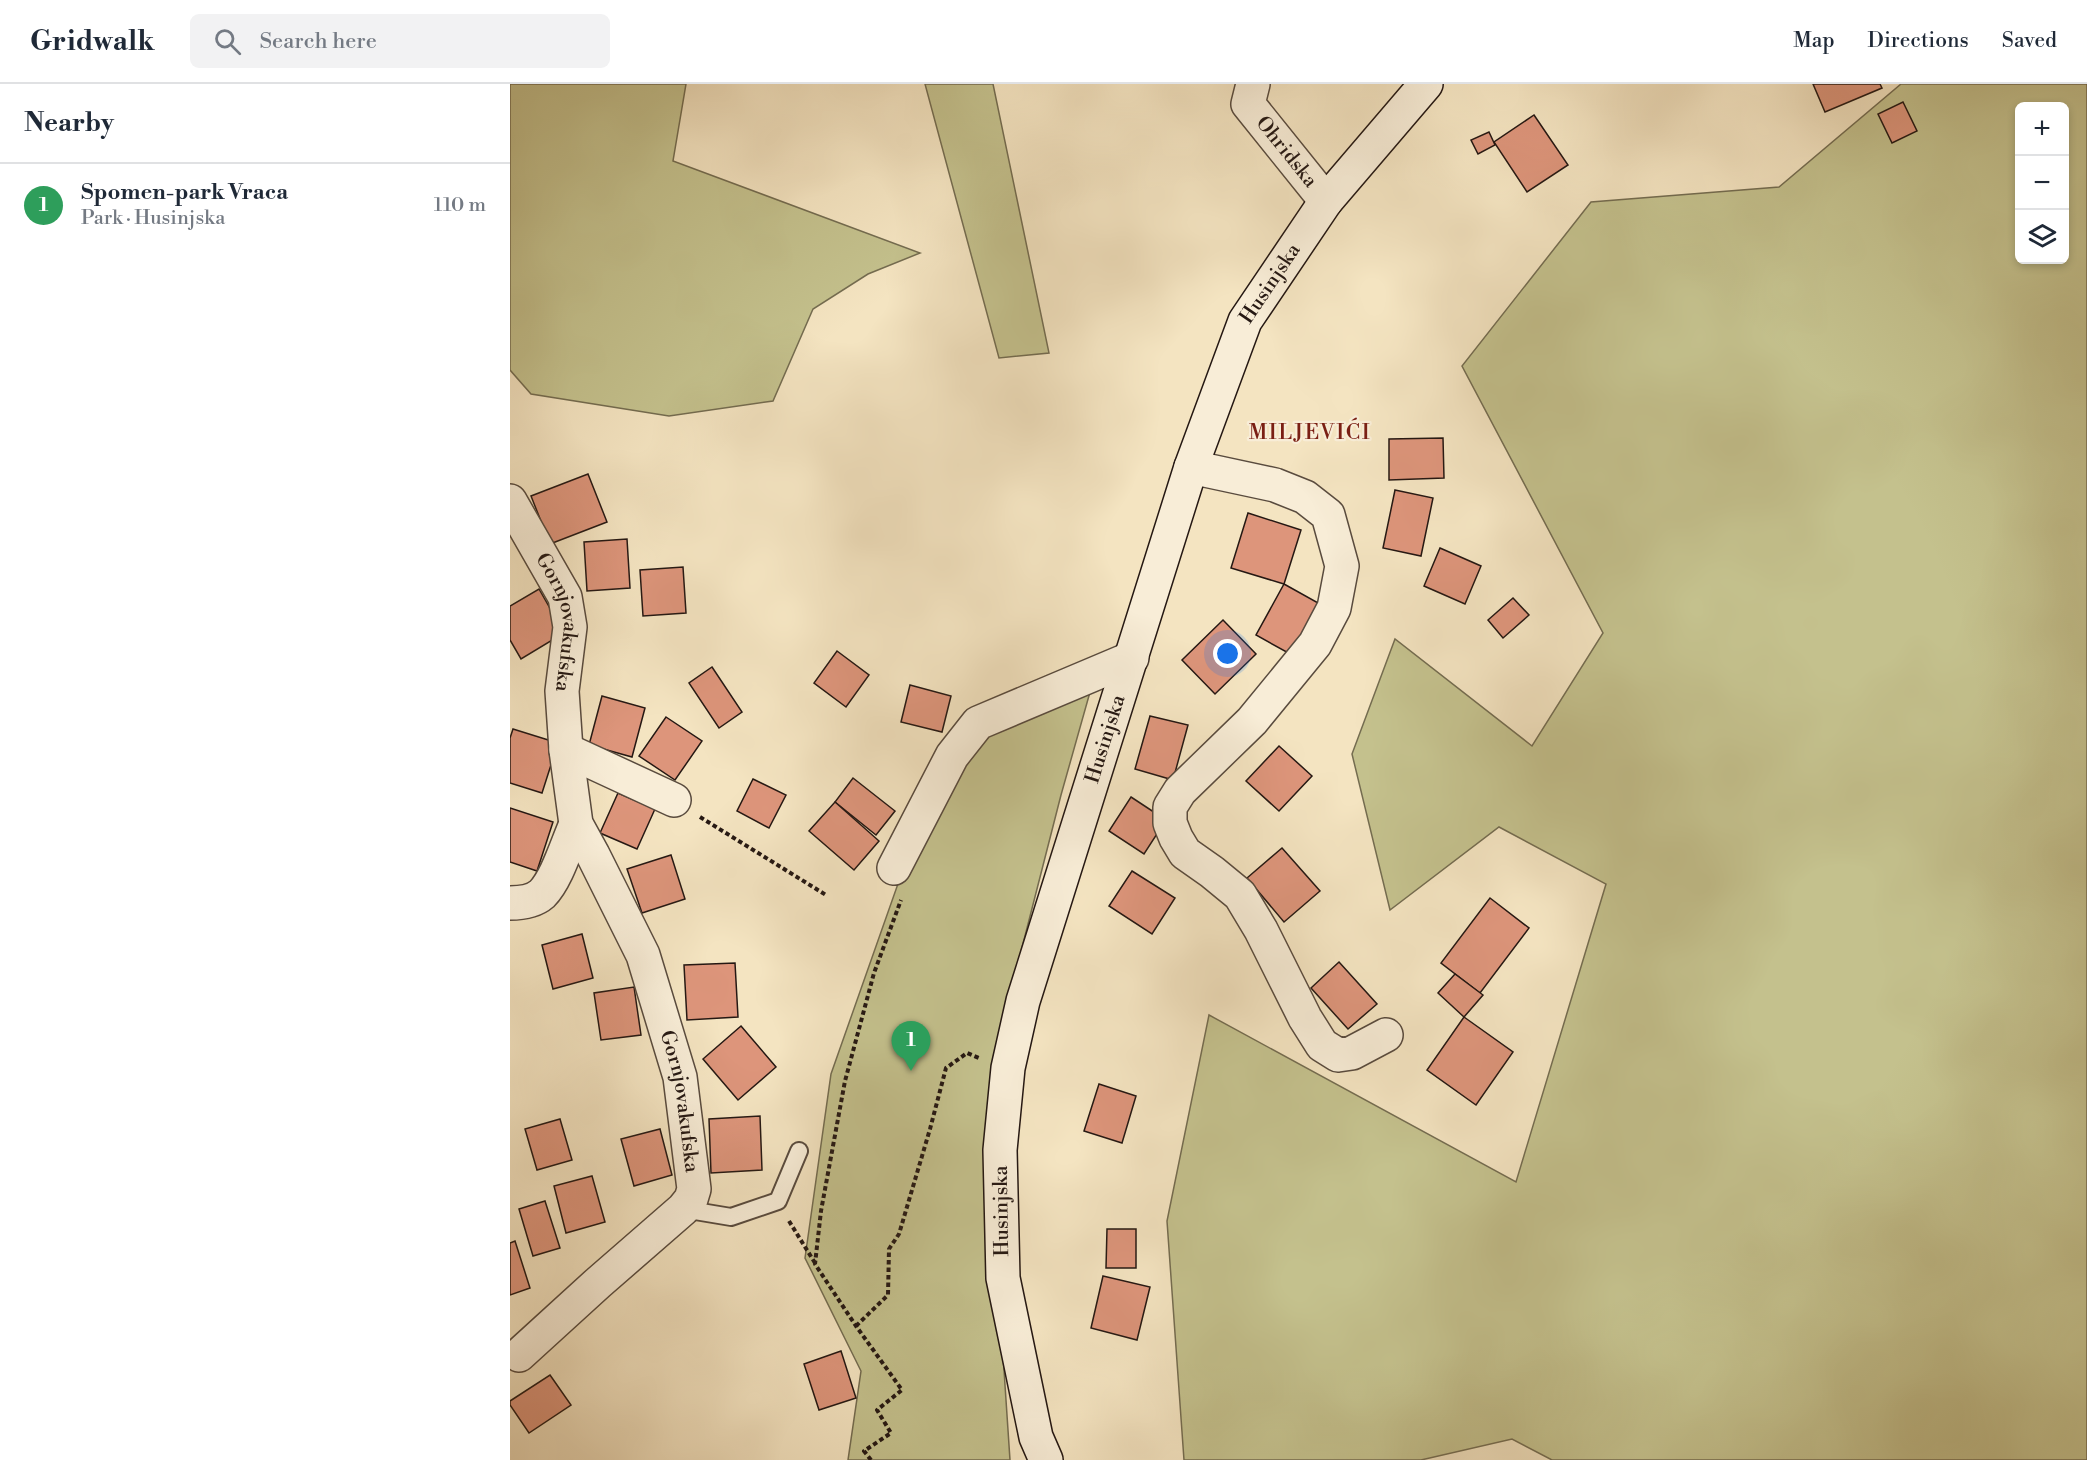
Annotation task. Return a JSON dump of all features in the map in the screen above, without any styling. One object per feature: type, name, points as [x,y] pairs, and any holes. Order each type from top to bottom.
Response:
[{"type":"street","name":"Husinjska","points":[[1046,1460],[1036,1437],[1003,1278],[1000,1150],[1008,1068],[1023,1001],[1191,467],[1245,321],[1326,201],[1426,84]]},
{"type":"street","name":"Ohridska","points":[[1242,91],[1326,201]]},
{"type":"street","points":[[1191,467],[1275,485],[1305,496],[1328,514],[1342,566],[1334,608],[1314,644],[1252,721],[1180,791],[1170,807],[1170,823],[1185,853],[1240,895],[1261,930],[1305,1018],[1322,1045],[1338,1055],[1352,1053],[1386,1035]]},
{"type":"street","name":"Gornjovakufska","points":[[510,501],[565,597],[570,627],[562,691],[566,750],[576,824],[644,955],[680,1077],[694,1189],[691,1199],[683,1209],[519,1355]]},
{"type":"street","points":[[894,868],[952,756],[978,723],[1132,658]]},
{"type":"street","points":[[566,750],[674,800]]},
{"type":"street","points":[[510,903],[522,903],[541,895],[552,878],[576,824]]},
{"type":"lane","points":[[683,1209],[731,1217],[778,1201],[799,1151]]},
{"type":"path","points":[[674,800],[826,895]]},
{"type":"path","points":[[856,1326],[888,1294],[889,1249],[899,1234],[946,1068],[967,1053],[1008,1068]]},
{"type":"path","points":[[815,1264],[821,1211],[844,1081]]},
{"type":"path","points":[[778,1201],[815,1264],[902,1390],[877,1410],[891,1433],[864,1452],[871,1460]]},
{"type":"shaded area","points":[[510,84],[686,84],[673,161],[920,253],[868,274],[813,309],[773,401],[669,416],[531,394],[510,370]]},
{"type":"shaded area","points":[[925,84],[993,84],[1049,353],[999,358]]},
{"type":"shaded area","points":[[1901,84],[2087,84],[2087,1460],[1552,1460],[1512,1439],[1421,1460],[1184,1460],[1167,1221],[1209,1015],[1516,1182],[1606,884],[1499,827],[1390,910],[1352,754],[1395,639],[1532,746],[1603,633],[1462,366],[1591,202],[1779,187]]},
{"type":"shaded area","points":[[1092,685],[1061,795],[991,1069],[1000,1310],[1010,1460],[848,1460],[861,1371],[805,1258],[831,1074],[906,861],[973,740]]},
{"type":"building","points":[[1813,84],[1880,84],[1882,88],[1825,112]]},
{"type":"building","points":[[1903,102],[1917,131],[1892,143],[1878,114]]},
{"type":"building","points":[[1534,115],[1568,165],[1527,192],[1494,142]]},
{"type":"building","points":[[1489,132],[1495,145],[1478,154],[1471,140]]},
{"type":"building","points":[[1443,438],[1444,478],[1389,480],[1389,439]]},
{"type":"building","points":[[588,474],[607,522],[550,544],[531,496]]},
{"type":"building","points":[[1395,490],[1433,498],[1421,556],[1383,548]]},
{"type":"building","points":[[1248,513],[1301,530],[1284,584],[1231,568]]},
{"type":"building","points":[[627,539],[630,588],[587,591],[584,542]]},
{"type":"building","points":[[1440,548],[1481,566],[1465,604],[1424,586]]},
{"type":"building","points":[[683,567],[686,613],[643,616],[640,570]]},
{"type":"building","points":[[1284,584],[1320,604],[1292,655],[1256,635]]},
{"type":"building","points":[[539,589],[564,633],[521,659],[510,640],[510,606]]},
{"type":"building","points":[[1513,598],[1529,615],[1503,638],[1488,620]]},
{"type":"building","points":[[1223,620],[1256,654],[1215,694],[1182,660]]},
{"type":"building","points":[[837,651],[869,675],[846,707],[814,683]]},
{"type":"building","points":[[712,667],[742,712],[719,728],[689,683]]},
{"type":"building","points":[[910,685],[951,696],[942,732],[901,722]]},
{"type":"building","points":[[602,696],[645,708],[632,757],[589,745]]},
{"type":"building","points":[[1150,716],[1188,725],[1173,780],[1135,769]]},
{"type":"building","points":[[666,717],[702,741],[675,780],[639,756]]},
{"type":"building","points":[[513,729],[558,743],[542,793],[510,783],[510,738]]},
{"type":"building","points":[[1279,746],[1312,776],[1279,811],[1246,781]]},
{"type":"building","points":[[853,778],[895,811],[876,835],[835,802]]},
{"type":"building","points":[[753,779],[786,795],[769,828],[737,811]]},
{"type":"building","points":[[618,793],[655,809],[637,849],[600,833]]},
{"type":"building","points":[[1131,797],[1166,820],[1144,854],[1109,831]]},
{"type":"building","points":[[835,802],[879,841],[854,870],[809,831]]},
{"type":"building","points":[[510,808],[553,822],[537,871],[510,862]]},
{"type":"building","points":[[1282,848],[1320,891],[1284,922],[1247,878]]},
{"type":"building","points":[[671,855],[685,899],[642,913],[627,869]]},
{"type":"building","points":[[1132,871],[1175,898],[1152,934],[1109,906]]},
{"type":"building","points":[[1490,898],[1529,928],[1480,993],[1441,963]]},
{"type":"building","points":[[582,934],[593,978],[553,989],[542,945]]},
{"type":"building","points":[[1339,962],[1377,1004],[1348,1029],[1311,988]]},
{"type":"building","points":[[735,963],[738,1017],[687,1020],[684,965]]},
{"type":"building","points":[[1455,974],[1483,995],[1464,1017],[1438,993]]},
{"type":"building","points":[[634,987],[641,1035],[601,1040],[594,993]]},
{"type":"building","points":[[1464,1017],[1513,1052],[1476,1105],[1427,1070]]},
{"type":"building","points":[[741,1026],[776,1067],[738,1100],[703,1059]]},
{"type":"building","points":[[1099,1084],[1136,1096],[1122,1143],[1084,1131]]},
{"type":"building","points":[[760,1116],[762,1170],[711,1173],[709,1119]]},
{"type":"building","points":[[560,1119],[572,1160],[537,1170],[525,1129]]},
{"type":"building","points":[[660,1129],[672,1175],[634,1186],[621,1139]]},
{"type":"building","points":[[592,1176],[605,1222],[566,1233],[554,1186]]},
{"type":"building","points":[[545,1201],[560,1248],[533,1256],[519,1209]]},
{"type":"building","points":[[1107,1229],[1136,1229],[1136,1268],[1106,1268]]},
{"type":"building","points":[[515,1241],[530,1288],[510,1295],[510,1243]]},
{"type":"building","points":[[1103,1276],[1150,1287],[1137,1340],[1091,1328]]},
{"type":"building","points":[[841,1351],[856,1398],[819,1410],[804,1364]]},
{"type":"building","points":[[550,1375],[571,1405],[529,1433],[510,1405],[510,1401]]},
{"type":"place","name":"Spomen-park Vraca","points":[[911,1071]]},
{"type":"district","name":"MILJEVIĆI","points":[[1310,433]]}]
